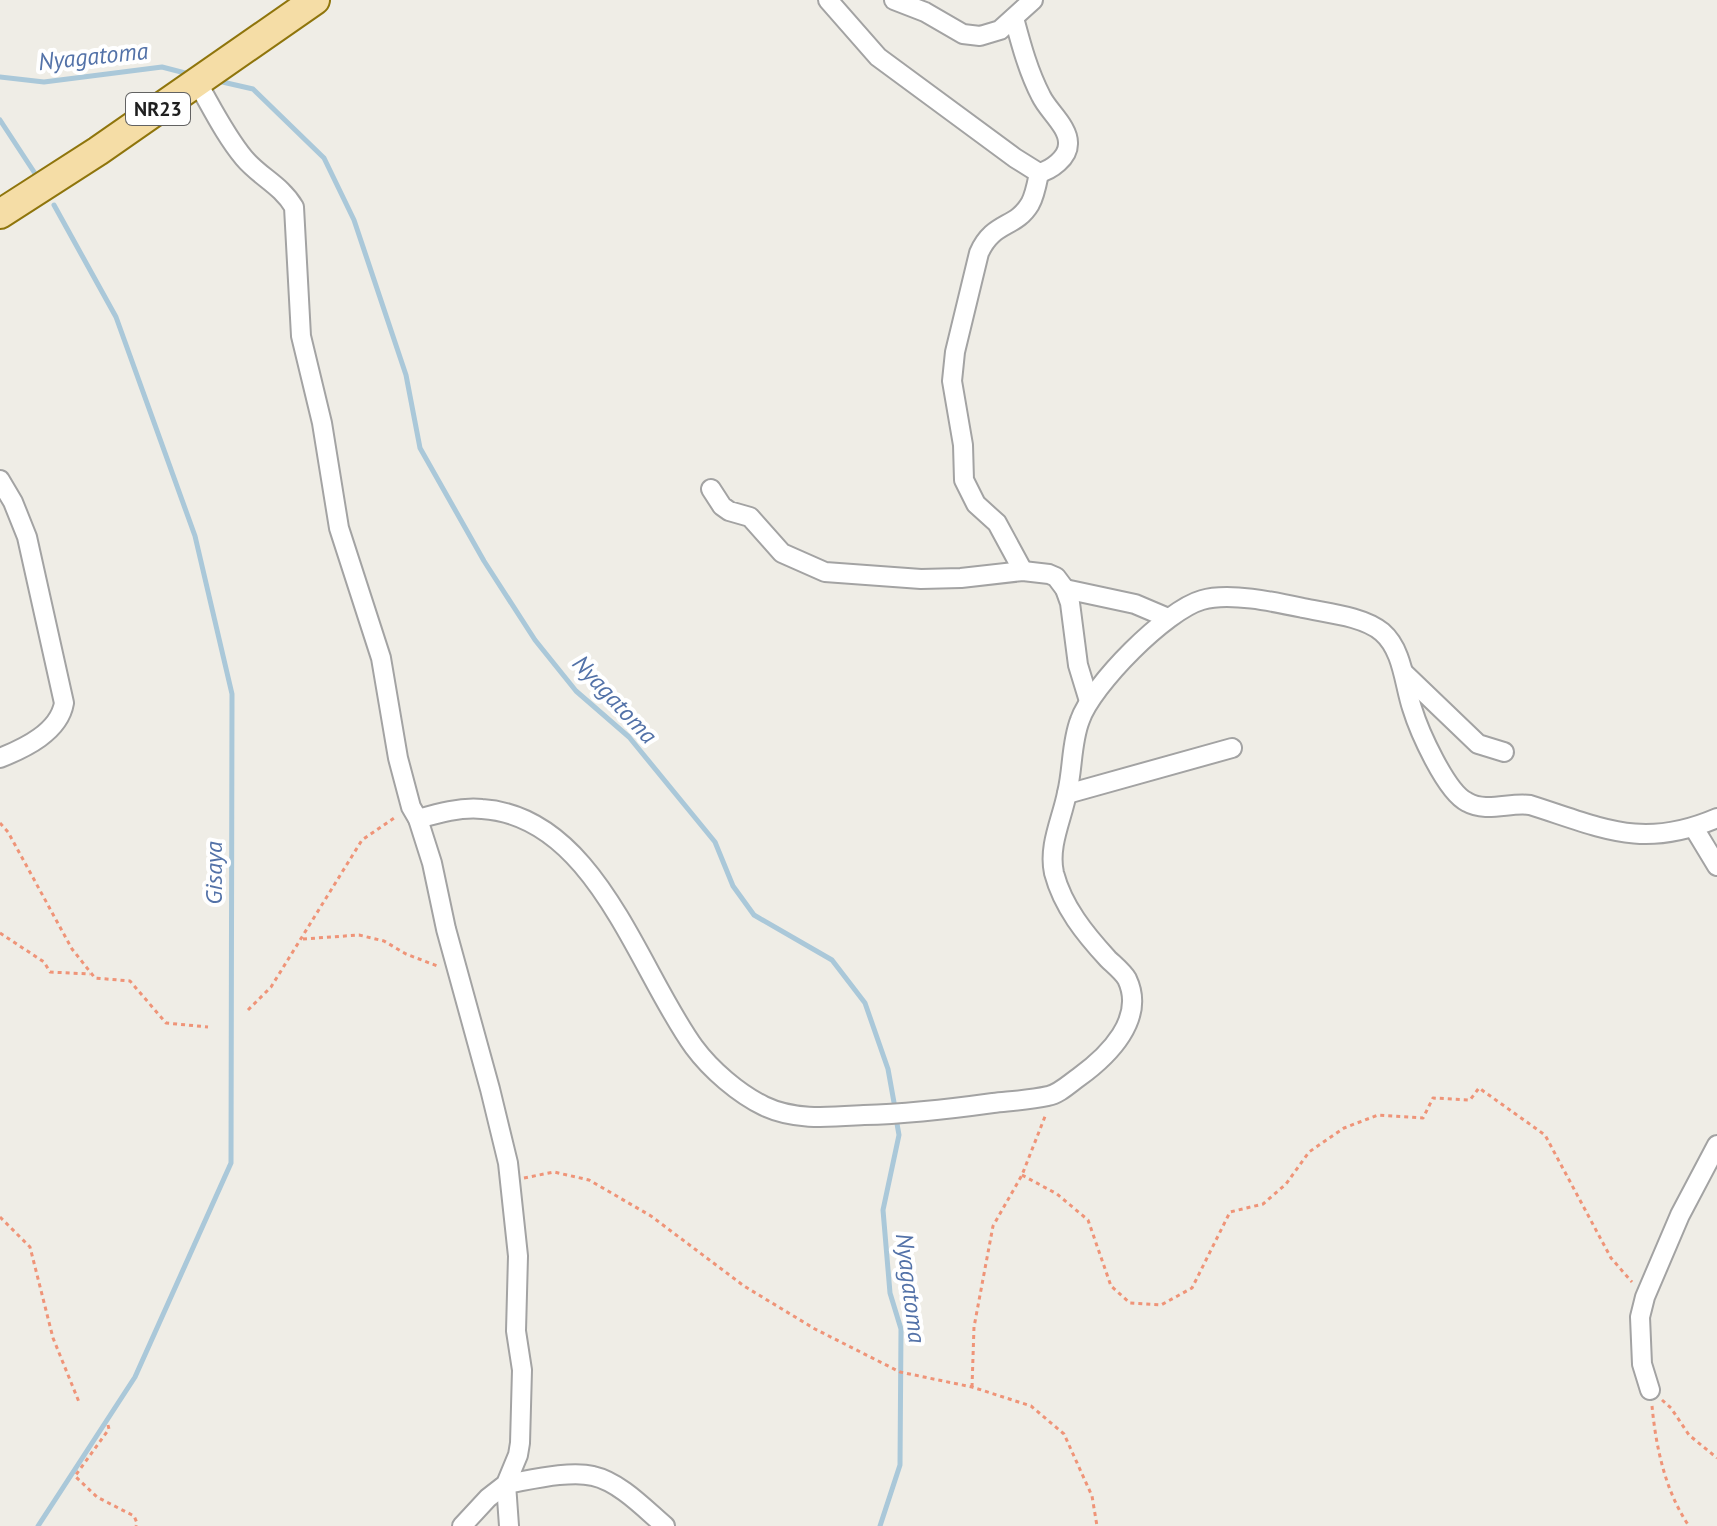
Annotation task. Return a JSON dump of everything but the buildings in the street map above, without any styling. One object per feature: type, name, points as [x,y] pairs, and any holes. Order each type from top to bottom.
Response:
[{"type":"main road","name":"NR23","points":[[0,214],[98,151],[315,0]]},
{"type":"street","points":[[828,0],[878,57],[1039,173]]},
{"type":"street","points":[[894,0],[925,12],[963,34],[980,36],[1000,30],[1033,0]]},
{"type":"street","points":[[1014,18],[1041,97],[1067,133],[1068,144],[1061,160],[1039,173]]},
{"type":"street","points":[[197,82],[232,143],[256,170],[286,193],[294,207],[301,336],[322,423],[339,528],[381,658],[398,758],[432,863],[458,975],[506,1149],[518,1256],[516,1331],[522,1370],[520,1443],[506,1484],[509,1526]]},
{"type":"street","points":[[1023,571],[997,523],[976,504],[964,480],[963,445],[952,381],[955,352],[985,237],[1019,217],[1028,207],[1039,173]]},
{"type":"street","points":[[0,480],[27,537],[64,703],[57,723],[20,750],[0,758]]},
{"type":"street","points":[[711,489],[722,506],[750,517],[782,553],[825,572],[921,579],[1023,571],[1056,577],[1070,603],[1078,665],[1089,701]]},
{"type":"street","points":[[1065,589],[1135,604],[1168,618]]},
{"type":"street","points":[[415,813],[483,809],[501,813],[533,825],[563,846],[604,890],[693,1046],[742,1092],[766,1107],[796,1117],[895,1114],[1053,1095],[1094,1066],[1123,1035],[1132,1009],[1126,978],[1069,910],[1053,871],[1053,843],[1067,794],[1073,744],[1080,718],[1089,701],[1130,654],[1168,618],[1206,598],[1279,602],[1354,620],[1384,634],[1403,672],[1419,727],[1437,763],[1463,801],[1481,806],[1530,805],[1632,835],[1673,833],[1717,818]]},
{"type":"street","points":[[1403,672],[1478,744],[1504,752]]},
{"type":"street","points":[[1067,794],[1232,748]]},
{"type":"street","points":[[1694,828],[1717,866]]},
{"type":"street","points":[[1650,1390],[1642,1364],[1640,1317],[1645,1297],[1680,1215],[1717,1145]]},
{"type":"street","points":[[462,1526],[506,1484],[546,1477],[590,1475],[614,1486],[665,1526]]},
{"type":"path","points":[[248,1010],[271,987],[362,840],[415,813]]},
{"type":"path","points":[[0,823],[8,832],[72,949],[95,978],[130,981],[166,1023],[208,1027]]},
{"type":"path","points":[[0,933],[44,962],[50,972],[92,974]]},
{"type":"path","points":[[302,939],[359,935],[384,941],[406,954],[458,975]]},
{"type":"path","points":[[1022,1175],[1057,1194],[1088,1220],[1111,1286],[1130,1303],[1161,1305],[1192,1288],[1230,1212],[1263,1204],[1286,1184],[1309,1152],[1344,1128],[1378,1115],[1423,1118],[1433,1098],[1470,1100],[1479,1088],[1545,1135],[1611,1258],[1645,1297]]},
{"type":"path","points":[[972,1387],[974,1327],[993,1226],[1022,1175],[1053,1095]]},
{"type":"path","points":[[509,1182],[554,1172],[589,1180],[651,1216],[744,1286],[815,1329],[900,1372],[972,1387],[1031,1406],[1064,1434],[1092,1496],[1097,1526]]},
{"type":"path","points":[[0,1217],[30,1247],[53,1338],[79,1402]]},
{"type":"path","points":[[1650,1390],[1671,1408],[1689,1435],[1717,1458]]},
{"type":"path","points":[[1650,1390],[1656,1443],[1668,1485],[1689,1526]]},
{"type":"path","points":[[108,1425],[109,1429],[75,1476],[97,1497],[134,1516],[136,1526]]},
{"type":"waterway","name":"Nyagatoma","points":[[0,77],[44,82],[162,67],[189,74]]},
{"type":"waterway","name":"Nyagatoma","points":[[218,81],[253,89],[324,158],[354,220],[406,375],[420,448],[484,561],[535,640],[576,691],[629,737],[715,842],[733,886],[754,915],[832,960],[865,1003],[888,1069],[895,1108]]},
{"type":"waterway","name":"Gisaya","points":[[0,120],[38,178]]},
{"type":"waterway","name":"Gisaya","points":[[38,1526],[135,1377],[231,1163],[232,694],[195,536],[116,317],[54,205]]},
{"type":"waterway","name":"Nyagatoma","points":[[880,1526],[900,1465],[901,1329],[890,1293],[883,1210],[899,1135],[896,1118]]}]
